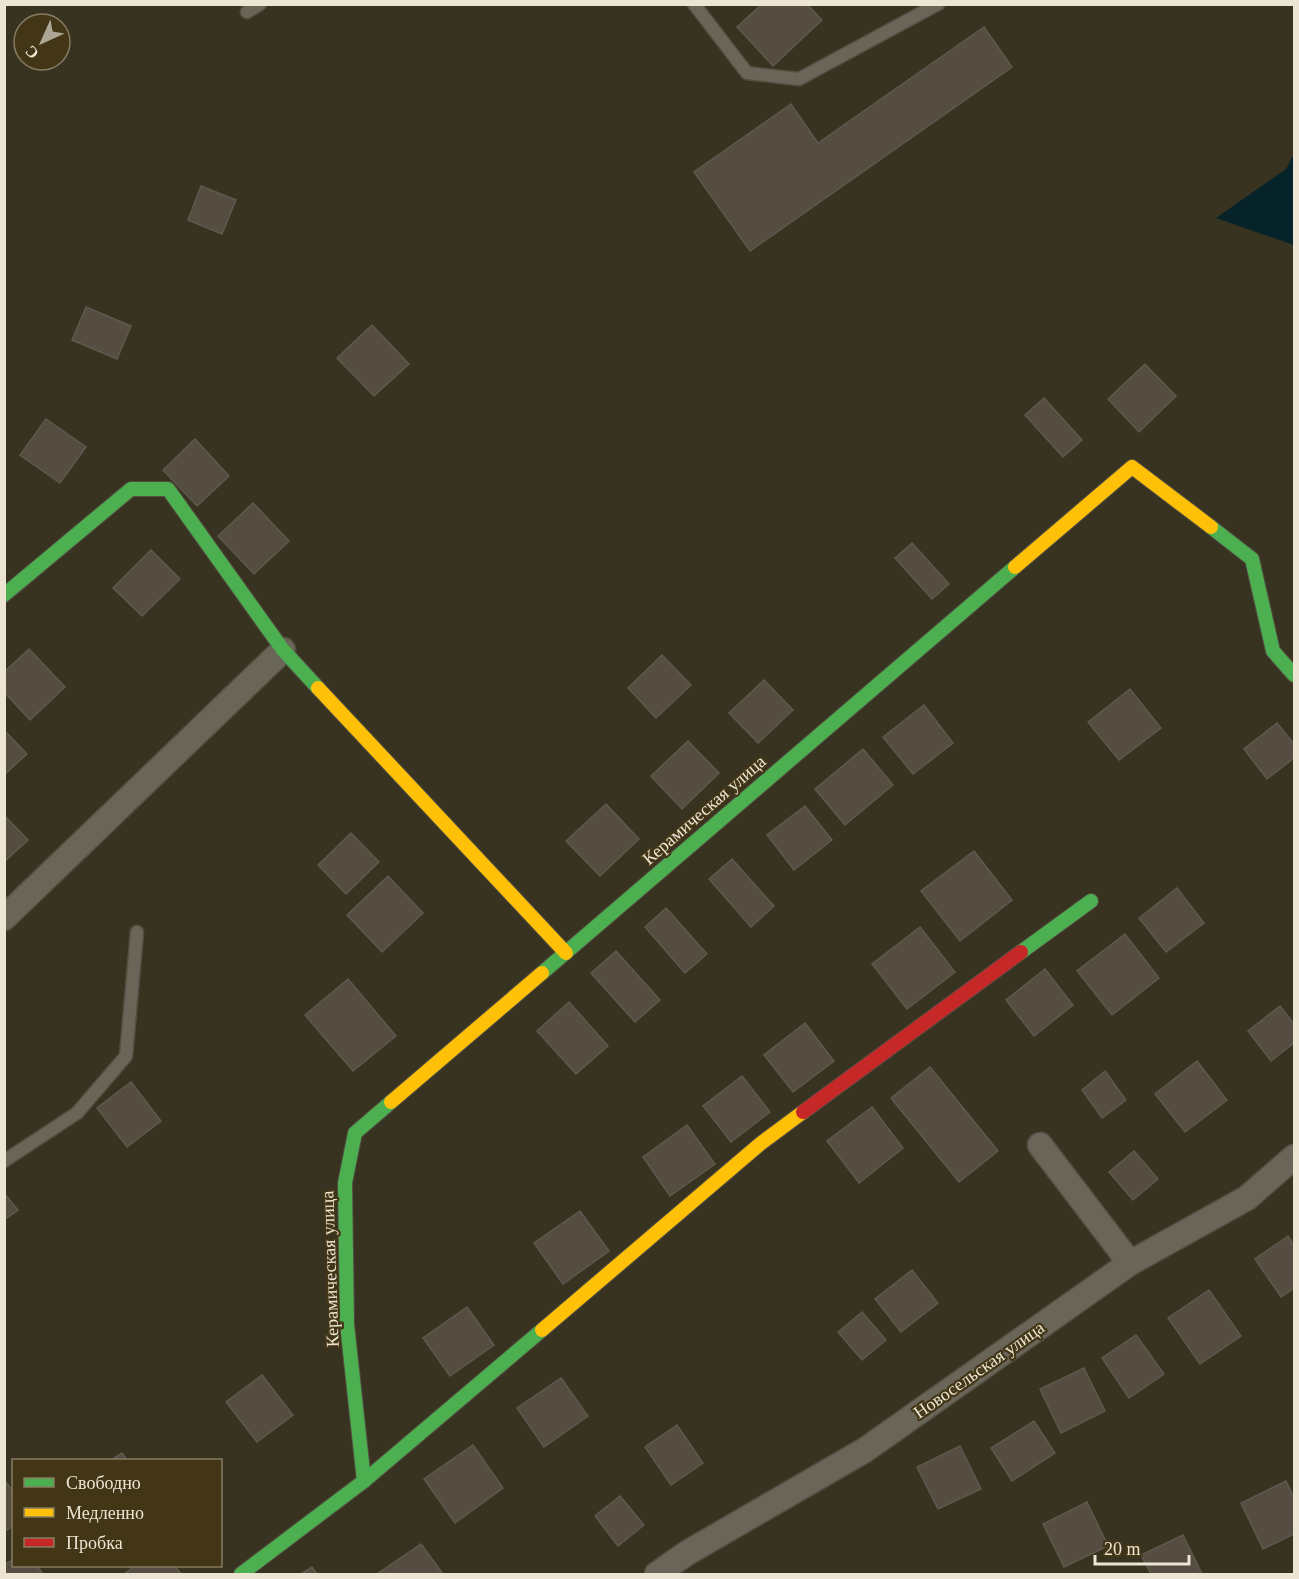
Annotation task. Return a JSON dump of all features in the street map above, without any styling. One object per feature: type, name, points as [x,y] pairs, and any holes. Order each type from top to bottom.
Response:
[{"type":"street","name":"Керамическая улица","points":[[364,1481],[347,1312],[345,1184],[355,1133],[1132,467],[1252,560],[1274,651],[1294,675]]},
{"type":"street","points":[[4,595],[131,489],[168,489],[283,650],[566,953]]},
{"type":"street","points":[[4,918],[283,650]]},
{"type":"street","points":[[241,1575],[364,1481],[760,1143],[1091,901]]},
{"type":"street","points":[[1040,1145],[1130,1263]]},
{"type":"street","name":"Новосельская улица","points":[[657,1575],[687,1553],[865,1450],[1130,1263],[1247,1198],[1294,1157]]},
{"type":"lane","points":[[247,12],[260,4]]},
{"type":"lane","points":[[694,4],[747,73],[799,79],[938,4]]},
{"type":"lane","points":[[4,1161],[77,1113],[126,1056],[137,932]]},
{"type":"water","points":[[1294,154],[1294,245],[1216,218],[1286,169]]},
{"type":"building","points":[[762,4],[807,4],[822,20],[773,66],[737,27]]},
{"type":"building","points":[[984,27],[1012,67],[750,251],[694,172],[791,104],[818,143]]},
{"type":"building","points":[[201,186],[236,200],[222,234],[188,220]]},
{"type":"building","points":[[86,307],[131,326],[117,359],[72,340]]},
{"type":"building","points":[[372,325],[409,364],[374,396],[337,358]]},
{"type":"building","points":[[1145,364],[1176,396],[1139,432],[1108,399]]},
{"type":"building","points":[[1044,398],[1082,440],[1063,457],[1025,415]]},
{"type":"building","points":[[46,419],[86,447],[60,483],[20,455]]},
{"type":"building","points":[[195,439],[229,476],[197,506],[163,470]]},
{"type":"building","points":[[253,503],[289,541],[254,574],[218,536]]},
{"type":"building","points":[[912,543],[949,584],[932,599],[895,558]]},
{"type":"building","points":[[151,550],[180,579],[142,616],[113,588]]},
{"type":"building","points":[[29,649],[65,687],[30,720],[4,692],[4,672]]},
{"type":"building","points":[[662,655],[691,685],[656,718],[628,688]]},
{"type":"building","points":[[764,680],[793,710],[758,743],[729,713]]},
{"type":"building","points":[[1130,689],[1161,728],[1119,760],[1088,722]]},
{"type":"building","points":[[924,705],[953,743],[913,774],[883,737]]},
{"type":"building","points":[[1277,723],[1294,744],[1294,758],[1267,779],[1244,749]]},
{"type":"building","points":[[4,730],[27,754],[4,775]]},
{"type":"building","points":[[688,741],[719,773],[682,809],[651,776]]},
{"type":"building","points":[[863,749],[893,785],[845,825],[815,789]]},
{"type":"building","points":[[606,804],[639,839],[600,876],[566,841]]},
{"type":"building","points":[[805,806],[832,840],[794,870],[767,835]]},
{"type":"building","points":[[4,815],[28,840],[4,862]]},
{"type":"building","points":[[351,833],[379,862],[346,894],[318,865]]},
{"type":"building","points":[[974,851],[1012,900],[960,941],[921,891]]},
{"type":"building","points":[[732,859],[774,906],[751,927],[709,879]]},
{"type":"building","points":[[388,876],[423,913],[382,952],[347,915]]},
{"type":"building","points":[[1177,888],[1204,923],[1166,952],[1139,918]]},
{"type":"building","points":[[666,908],[707,954],[685,973],[645,927]]},
{"type":"building","points":[[920,927],[955,972],[907,1009],[872,964]]},
{"type":"building","points":[[1125,934],[1159,978],[1112,1015],[1077,971]]},
{"type":"building","points":[[616,951],[660,1000],[635,1022],[591,973]]},
{"type":"building","points":[[1045,969],[1073,1005],[1034,1036],[1006,1000]]},
{"type":"building","points":[[348,979],[396,1036],[353,1071],[305,1015]]},
{"type":"building","points":[[569,1002],[608,1046],[576,1074],[537,1031]]},
{"type":"building","points":[[1280,1006],[1294,1024],[1294,1043],[1271,1061],[1248,1031]]},
{"type":"building","points":[[805,1023],[834,1061],[793,1092],[764,1055]]},
{"type":"building","points":[[1197,1061],[1227,1100],[1185,1132],[1155,1094]]},
{"type":"building","points":[[930,1067],[998,1151],[959,1182],[891,1098]]},
{"type":"building","points":[[1105,1071],[1126,1100],[1102,1118],[1082,1090]]},
{"type":"building","points":[[742,1076],[770,1112],[731,1142],[703,1106]]},
{"type":"building","points":[[131,1082],[161,1121],[127,1147],[97,1108]]},
{"type":"building","points":[[872,1107],[903,1148],[859,1183],[827,1141]]},
{"type":"building","points":[[687,1125],[715,1164],[670,1196],[643,1157]]},
{"type":"building","points":[[1134,1151],[1158,1179],[1133,1200],[1109,1172]]},
{"type":"building","points":[[4,1193],[18,1210],[4,1220]]},
{"type":"building","points":[[580,1211],[609,1251],[563,1284],[534,1243]]},
{"type":"building","points":[[1288,1236],[1294,1246],[1294,1288],[1281,1297],[1255,1259]]},
{"type":"building","points":[[912,1270],[938,1303],[901,1332],[875,1299]]},
{"type":"building","points":[[1209,1290],[1241,1336],[1200,1364],[1168,1318]]},
{"type":"building","points":[[467,1307],[494,1345],[450,1376],[423,1338]]},
{"type":"building","points":[[862,1312],[886,1340],[862,1360],[838,1332]]},
{"type":"building","points":[[1136,1335],[1164,1374],[1129,1398],[1102,1358]]},
{"type":"building","points":[[1084,1368],[1105,1411],[1061,1433],[1040,1389]]},
{"type":"building","points":[[262,1375],[293,1415],[257,1442],[226,1402]]},
{"type":"building","points":[[561,1378],[588,1416],[544,1447],[517,1408]]},
{"type":"building","points":[[1034,1421],[1055,1453],[1012,1481],[991,1448]]},
{"type":"building","points":[[677,1425],[703,1463],[671,1485],[645,1447]]},
{"type":"building","points":[[473,1445],[503,1488],[455,1523],[424,1479]]},
{"type":"building","points":[[960,1446],[981,1489],[938,1509],[917,1467]]},
{"type":"building","points":[[122,1453],[126,1459],[113,1459]]},
{"type":"building","points":[[4,1480],[12,1490],[12,1526],[4,1532]]},
{"type":"building","points":[[1286,1481],[1294,1498],[1294,1534],[1263,1549],[1241,1503]]},
{"type":"building","points":[[620,1496],[644,1525],[618,1546],[595,1516]]},
{"type":"building","points":[[1087,1502],[1108,1546],[1064,1567],[1043,1524]]},
{"type":"building","points":[[1183,1535],[1202,1574],[1151,1574],[1141,1555]]},
{"type":"building","points":[[421,1544],[443,1574],[377,1574]]},
{"type":"building","points":[[12,1560],[12,1567],[38,1567],[43,1574],[4,1574],[4,1565]]},
{"type":"building","points":[[134,1567],[176,1567],[181,1574],[124,1574]]},
{"type":"building","points":[[312,1567],[317,1574],[301,1574]]},
{"type":"traffic: fast","points":[[4,595],[131,489],[168,489],[283,650],[318,688]]},
{"type":"traffic: fast","points":[[1211,527],[1252,559],[1273,651],[1294,675]]},
{"type":"traffic: fast","points":[[542,973],[1015,567]]},
{"type":"traffic: fast","points":[[1021,952],[1091,901]]},
{"type":"traffic: fast","points":[[364,1481],[347,1324],[345,1183],[355,1133],[391,1102]]},
{"type":"traffic: fast","points":[[241,1574],[364,1481],[542,1330]]},
{"type":"traffic: slow","points":[[1015,567],[1132,467],[1211,527]]},
{"type":"traffic: slow","points":[[318,688],[566,953]]},
{"type":"traffic: slow","points":[[391,1102],[542,973]]},
{"type":"traffic: slow","points":[[542,1330],[760,1144],[803,1112]]},
{"type":"traffic: jam","points":[[803,1112],[1021,952]]}]
